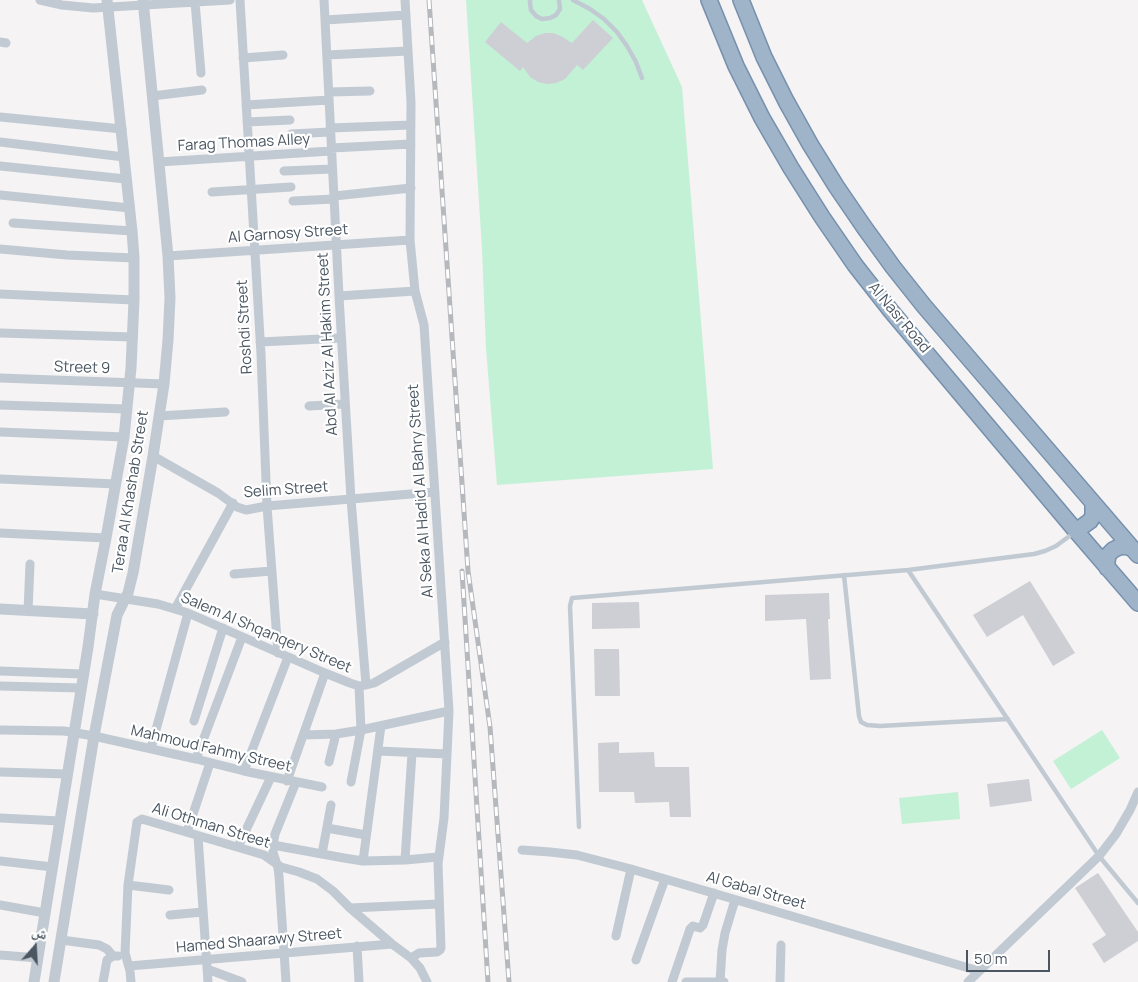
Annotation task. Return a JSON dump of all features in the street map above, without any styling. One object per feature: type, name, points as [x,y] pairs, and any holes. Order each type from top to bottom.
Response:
[{"type":"highway","name":"Al Nasr Road","points":[[709,0],[736,66],[762,118],[791,168],[855,265],[891,311],[1138,603]]},
{"type":"highway","name":"Al Nasr Road","points":[[740,0],[764,57],[786,101],[810,144],[864,227],[924,306],[1135,552]]},
{"type":"highway","points":[[1076,531],[1090,521],[1094,510],[1093,504]]},
{"type":"highway","points":[[1107,568],[1108,555],[1119,546],[1126,546],[1135,552]]},
{"type":"street","points":[[40,0],[78,7],[108,4],[230,0]]},
{"type":"street","name":"Roshdi Street","points":[[240,0],[260,342],[267,506],[278,653]]},
{"type":"street","name":"Abd Al Aziz Al Hakim Street","points":[[324,0],[341,338],[362,686],[361,730],[351,782]]},
{"type":"street","name":"Al Seka Al Hadid Al Bahry Street","points":[[405,0],[411,102],[410,240],[415,291],[424,325],[449,711],[444,818],[437,873],[442,946],[437,952],[419,953],[412,958]]},
{"type":"street","points":[[196,2],[201,73]]},
{"type":"street","name":"Teraa Al Khashab Street","points":[[54,982],[94,736],[117,615],[126,598],[133,573],[164,384],[168,340],[170,298],[168,256],[143,3]]},
{"type":"street","name":"Teraa Al Khashab Street","points":[[34,982],[95,594],[124,437],[130,383],[133,337],[134,258],[108,4]]},
{"type":"street","points":[[325,20],[406,15]]},
{"type":"street","points":[[327,55],[408,51]]},
{"type":"street","points":[[243,58],[284,55]]},
{"type":"street","points":[[152,96],[202,90]]},
{"type":"street","points":[[246,104],[370,91]]},
{"type":"street","points":[[0,117],[122,129]]},
{"type":"street","points":[[247,122],[290,120]]},
{"type":"street","points":[[291,134],[411,125]]},
{"type":"street","points":[[0,142],[124,156]]},
{"type":"street","name":"Farag Thomas Alley","points":[[159,162],[411,144]]},
{"type":"street","points":[[0,166],[126,179]]},
{"type":"street","points":[[284,171],[332,169]]},
{"type":"street","points":[[212,192],[290,187]]},
{"type":"street","points":[[293,201],[411,188]]},
{"type":"street","points":[[0,194],[130,208]]},
{"type":"street","points":[[13,223],[132,231]]},
{"type":"street","name":"Al Garnosy Street","points":[[168,256],[410,240]]},
{"type":"street","points":[[0,249],[134,258]]},
{"type":"street","points":[[339,296],[415,291]]},
{"type":"street","points":[[0,294],[134,300]]},
{"type":"street","points":[[0,333],[133,337]]},
{"type":"street","points":[[260,342],[341,338]]},
{"type":"street","name":"Street 9","points":[[0,378],[164,384]]},
{"type":"street","points":[[309,406],[345,404]]},
{"type":"street","points":[[0,405],[127,409]]},
{"type":"street","points":[[159,416],[225,412]]},
{"type":"street","points":[[0,432],[124,437]]},
{"type":"street","name":"Selim Street","points":[[153,456],[218,493],[241,509],[246,510],[267,506],[435,492]]},
{"type":"street","points":[[0,479],[116,484]]},
{"type":"street","points":[[175,609],[233,504]]},
{"type":"street","points":[[0,533],[106,538]]},
{"type":"street","points":[[28,611],[30,564]]},
{"type":"street","points":[[234,574],[272,571]]},
{"type":"street","name":"Salem Al Shqanqery Street","points":[[95,594],[126,598],[188,613],[278,653],[350,683],[362,686],[374,683],[445,642]]},
{"type":"street","points":[[0,609],[93,614]]},
{"type":"street","points":[[151,748],[188,613]]},
{"type":"street","points":[[194,721],[222,628]]},
{"type":"street","points":[[196,759],[242,637]]},
{"type":"street","points":[[244,771],[288,657]]},
{"type":"street","points":[[0,671],[83,674]]},
{"type":"street","points":[[286,982],[279,876],[273,845],[304,735],[326,673]]},
{"type":"street","points":[[0,686],[81,688]]},
{"type":"street","points":[[304,735],[336,734],[361,730],[449,711]]},
{"type":"street","points":[[363,860],[381,726]]},
{"type":"street","name":"Mahmoud Fahmy Street","points":[[0,730],[74,732],[151,748],[291,782],[322,787]]},
{"type":"street","points":[[329,762],[336,734]]},
{"type":"street","points":[[378,751],[447,754]]},
{"type":"street","points":[[405,860],[412,752]]},
{"type":"street","points":[[187,832],[210,763]]},
{"type":"street","points":[[0,772],[67,774]]},
{"type":"street","points":[[238,847],[271,777]]},
{"type":"street","points":[[968,982],[1099,856],[1116,834],[1138,792]]},
{"type":"street","points":[[322,854],[331,805]]},
{"type":"street","points":[[0,818],[60,821]]},
{"type":"street","name":"Ali Othman Street","points":[[128,885],[137,822],[145,819],[264,855],[284,868],[317,879],[392,944],[412,958]]},
{"type":"street","points":[[326,828],[366,835]]},
{"type":"street","points":[[198,836],[208,982]]},
{"type":"street","points":[[273,845],[363,860],[405,860],[438,857]]},
{"type":"street","name":"Al Gabal Street","points":[[522,850],[577,856],[631,869],[979,971]]},
{"type":"street","points":[[0,861],[52,867]]},
{"type":"street","points":[[616,936],[631,869]]},
{"type":"street","points":[[636,960],[665,879]]},
{"type":"street","points":[[131,982],[129,966],[125,956],[128,885],[169,890]]},
{"type":"street","points":[[672,982],[689,930],[692,927],[700,928],[703,925],[714,893]]},
{"type":"street","points":[[686,982],[722,982],[721,966],[724,942],[735,900]]},
{"type":"street","points":[[350,908],[439,904]]},
{"type":"street","points":[[0,905],[45,913]]},
{"type":"street","points":[[170,915],[203,912]]},
{"type":"street","points":[[61,940],[99,945],[107,949],[113,956]]},
{"type":"street","name":"Hamed Shaarawy Street","points":[[129,966],[392,944]]},
{"type":"street","points":[[780,982],[781,945]]},
{"type":"street","points":[[357,946],[359,982]]},
{"type":"street","points":[[0,955],[38,958]]},
{"type":"street","points":[[103,982],[106,963],[109,958],[125,956]]},
{"type":"street","points":[[412,958],[428,982]]},
{"type":"street","points":[[207,969],[242,982]]},
{"type":"lane","points":[[530,0],[531,10],[542,19],[556,15],[560,9],[560,0]]},
{"type":"lane","points":[[573,0],[604,19],[617,32],[632,54],[642,78]]},
{"type":"lane","points":[[579,827],[570,606],[572,598],[908,570],[1034,554],[1056,546],[1076,531]]},
{"type":"lane","points":[[908,570],[1099,856],[1138,903]]},
{"type":"lane","points":[[844,575],[859,716],[862,722],[867,725],[880,726],[1008,720]]},
{"type":"green space","points":[[466,0],[642,0],[682,87],[713,469],[497,485],[486,348],[482,249]]},
{"type":"green space","points":[[1102,730],[1120,758],[1071,789],[1053,761]]},
{"type":"green space","points":[[958,792],[960,819],[902,824],[899,798]]},
{"type":"building","points":[[593,20],[613,38],[583,70],[577,65],[565,79],[556,83],[538,82],[530,77],[523,67],[520,71],[485,42],[501,22],[527,43],[536,36],[553,33],[572,43]]},
{"type":"building","points":[[1030,581],[1075,653],[1053,666],[1023,615],[987,637],[973,615]]},
{"type":"building","points":[[829,593],[830,619],[828,619],[831,679],[810,680],[806,619],[765,621],[765,595]]},
{"type":"building","points":[[639,602],[640,628],[592,629],[592,603]]},
{"type":"building","points":[[594,649],[619,649],[620,696],[595,696]]},
{"type":"building","points":[[619,742],[619,753],[654,752],[655,767],[689,767],[691,817],[670,817],[669,802],[635,803],[634,792],[599,792],[598,743]]},
{"type":"building","points":[[1029,779],[1032,801],[990,807],[987,784]]},
{"type":"building","points":[[1098,873],[1138,932],[1138,941],[1104,963],[1092,944],[1106,935],[1075,888]]},
{"type":"railway","points":[[429,0],[468,571],[490,727],[509,982]]},
{"type":"railway","points":[[462,571],[488,982]]}]
